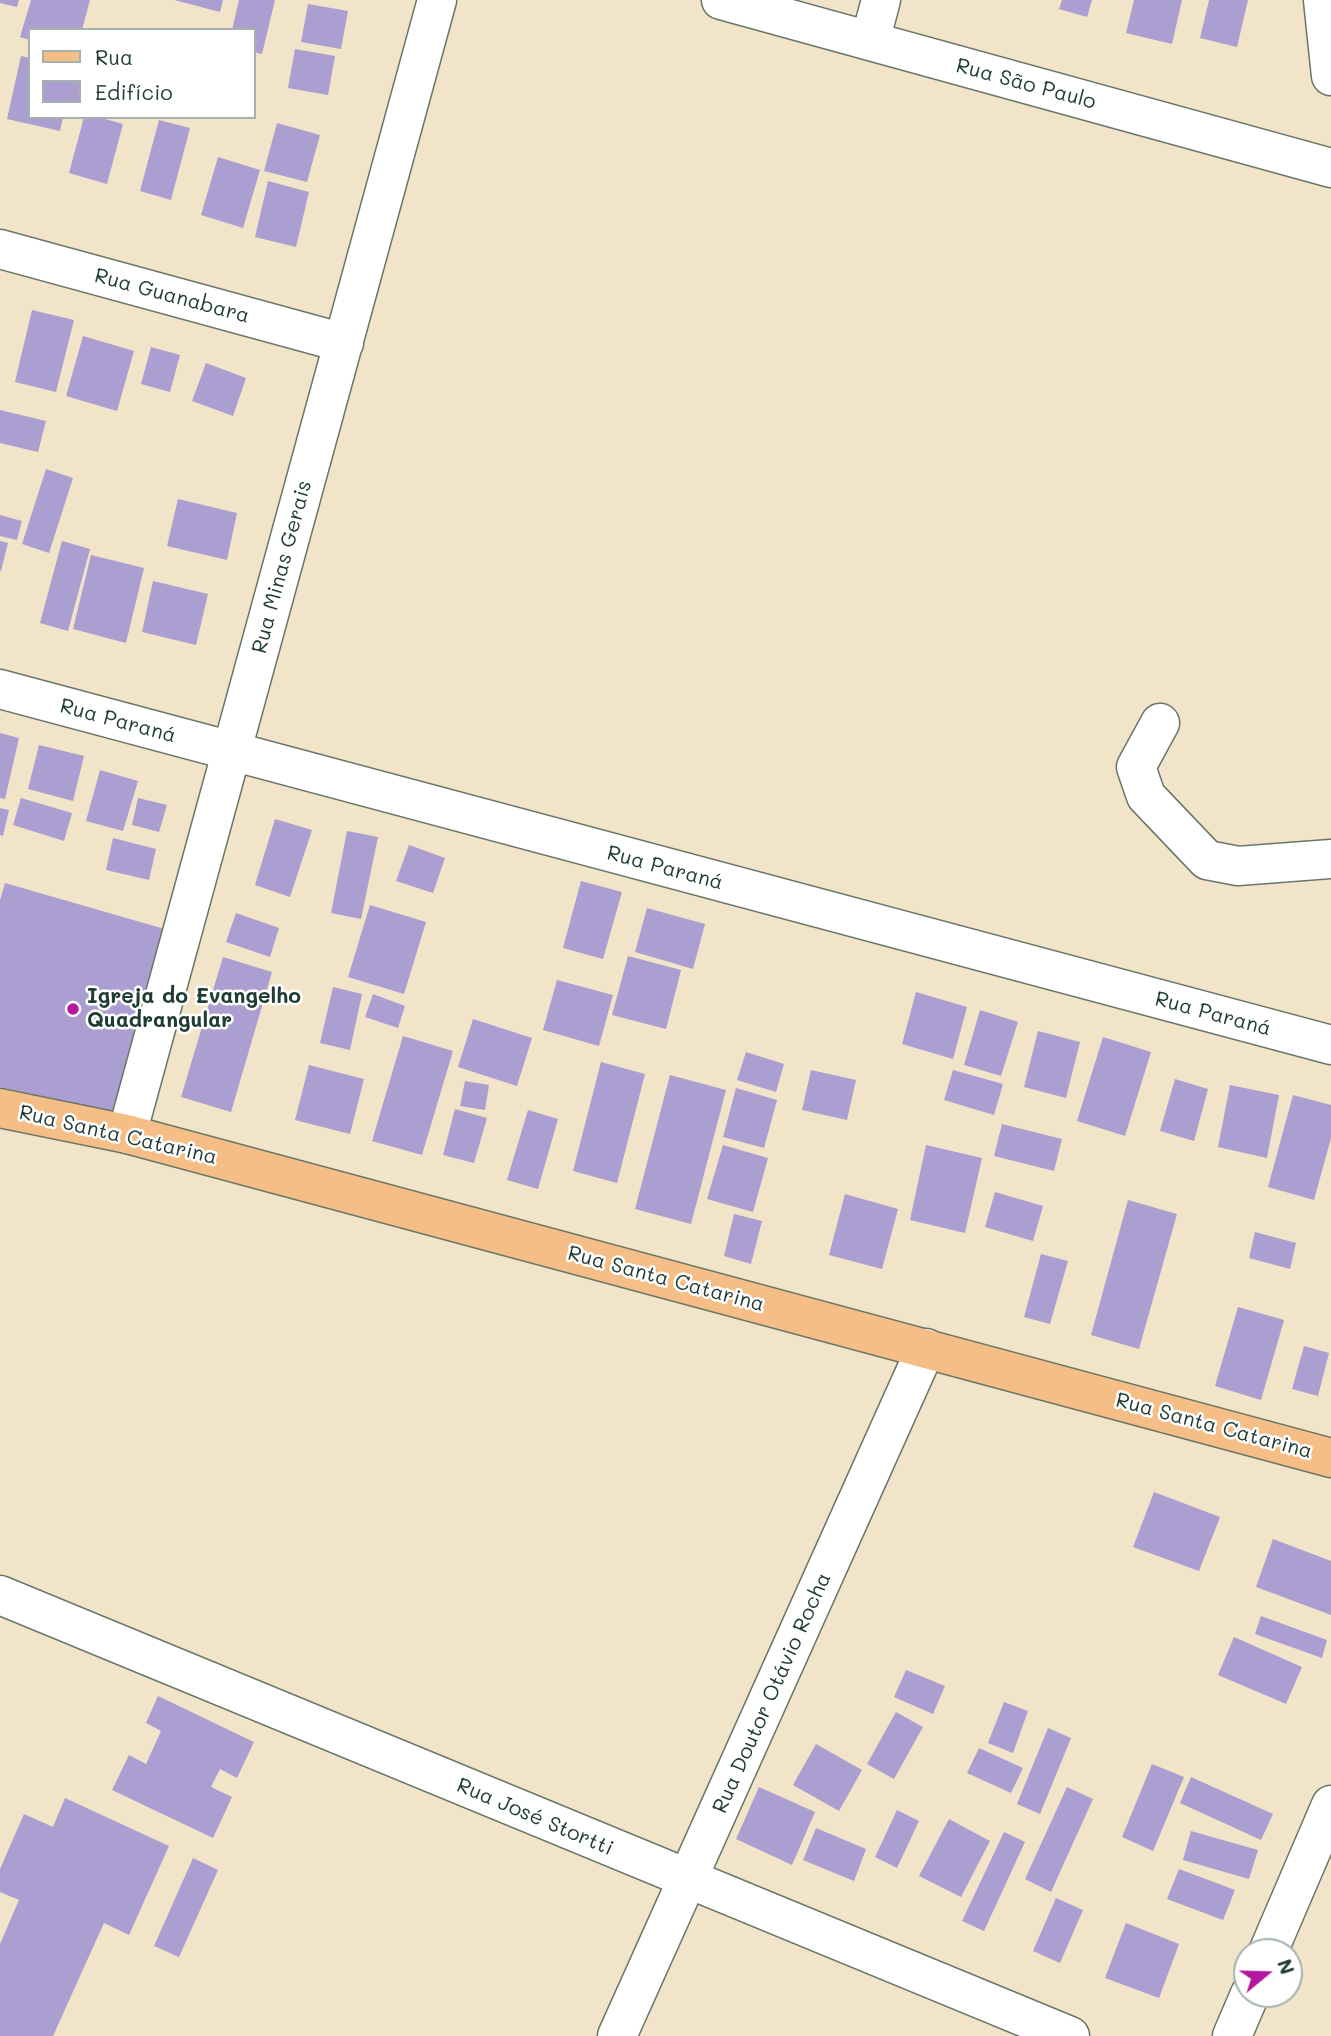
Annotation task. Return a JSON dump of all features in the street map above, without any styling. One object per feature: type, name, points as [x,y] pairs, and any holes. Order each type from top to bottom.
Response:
[{"type":"main road","name":"Rua Santa Catarina","points":[[0,1108],[127,1134],[1331,1458]]},
{"type":"street","name":"Rua Minas Gerais","points":[[127,1134],[437,0]]},
{"type":"street","name":"Rua São Paulo","points":[[720,0],[1331,168]]},
{"type":"street","points":[[870,41],[881,0]]},
{"type":"street","points":[[1323,0],[1331,76]]},
{"type":"street","name":"Rua Guanabara","points":[[0,249],[344,343]]},
{"type":"street","name":"Rua Paraná","points":[[0,689],[1331,1045]]},
{"type":"street","points":[[1160,723],[1136,767],[1146,796],[1207,860],[1238,866],[1331,859]]},
{"type":"street","name":"Rua Doutor Otávio Rocha","points":[[617,2036],[926,1349]]},
{"type":"street","name":"Rua José Stortti","points":[[0,1595],[1070,2036]]},
{"type":"street","points":[[1274,1938],[1331,1805]]},
{"type":"street","points":[[1232,2036],[1244,2008]]},
{"type":"building","points":[[0,0],[19,0],[17,7],[0,3]]},
{"type":"building","points":[[31,0],[90,0],[83,28],[28,28],[28,39],[20,37]]},
{"type":"building","points":[[174,0],[223,0],[220,12]]},
{"type":"building","points":[[239,0],[275,0],[262,54],[256,52],[256,28],[232,28]]},
{"type":"building","points":[[1062,0],[1092,0],[1087,17],[1059,9]]},
{"type":"building","points":[[1134,0],[1182,0],[1172,44],[1126,33]]},
{"type":"building","points":[[1209,0],[1248,0],[1237,47],[1200,38]]},
{"type":"building","points":[[308,4],[348,11],[341,49],[301,42]]},
{"type":"building","points":[[295,49],[335,56],[328,95],[288,88]]},
{"type":"building","points":[[21,56],[28,58],[28,119],[63,119],[60,131],[7,119]]},
{"type":"building","points":[[83,119],[105,119],[123,124],[107,184],[69,173]]},
{"type":"building","points":[[159,120],[190,128],[171,200],[140,191]]},
{"type":"building","points":[[277,123],[320,135],[307,182],[264,171]]},
{"type":"building","points":[[218,157],[260,170],[243,228],[201,215]]},
{"type":"building","points":[[268,181],[309,192],[296,247],[255,237]]},
{"type":"building","points":[[32,310],[74,320],[56,392],[15,382]]},
{"type":"building","points":[[83,336],[134,351],[117,411],[66,396]]},
{"type":"building","points":[[151,347],[180,355],[170,392],[141,384]]},
{"type":"building","points":[[206,363],[246,378],[233,416],[192,401]]},
{"type":"building","points":[[0,410],[46,421],[38,452],[0,443]]},
{"type":"building","points":[[46,469],[73,478],[49,553],[22,544]]},
{"type":"building","points":[[178,499],[237,513],[227,560],[167,546]]},
{"type":"building","points":[[0,515],[22,521],[17,540],[0,536]]},
{"type":"building","points":[[0,541],[8,543],[1,571],[0,571]]},
{"type":"building","points":[[62,541],[90,549],[68,631],[40,623]]},
{"type":"building","points":[[91,555],[144,568],[126,643],[73,629]]},
{"type":"building","points":[[153,581],[208,594],[196,645],[142,632]]},
{"type":"building","points":[[0,733],[19,738],[5,799],[0,798]]},
{"type":"building","points":[[39,745],[84,756],[73,801],[28,789]]},
{"type":"building","points":[[100,770],[138,781],[123,831],[86,821]]},
{"type":"building","points":[[21,798],[72,813],[64,841],[13,825]]},
{"type":"building","points":[[138,798],[167,805],[159,832],[132,825]]},
{"type":"building","points":[[0,808],[9,810],[3,836],[0,835]]},
{"type":"building","points":[[275,819],[312,830],[290,897],[255,885]]},
{"type":"building","points":[[347,831],[378,837],[361,919],[331,913]]},
{"type":"building","points":[[113,838],[156,849],[149,880],[106,870]]},
{"type":"building","points":[[409,845],[445,858],[433,893],[396,881]]},
{"type":"building","points":[[581,881],[622,892],[603,959],[563,948]]},
{"type":"building","name":"Igreja do Evangelho Quadrangular","points":[[5,883],[168,930],[115,1112],[0,1087],[0,900]]},
{"type":"building","points":[[370,905],[426,922],[404,994],[348,977]]},
{"type":"building","points":[[647,908],[705,924],[693,969],[635,952]]},
{"type":"building","points":[[236,913],[279,928],[270,957],[226,942]]},
{"type":"building","points":[[628,956],[681,970],[666,1029],[612,1015]]},
{"type":"building","points":[[223,957],[272,972],[231,1112],[181,1097]]},
{"type":"building","points":[[557,980],[613,995],[599,1046],[543,1030]]},
{"type":"building","points":[[333,987],[362,994],[350,1050],[320,1043]]},
{"type":"building","points":[[916,992],[967,1007],[953,1059],[902,1044]]},
{"type":"building","points":[[373,994],[405,1006],[398,1028],[365,1017]]},
{"type":"building","points":[[980,1010],[1018,1022],[1001,1076],[964,1065]]},
{"type":"building","points":[[473,1019],[532,1038],[517,1086],[458,1067]]},
{"type":"building","points":[[1038,1031],[1080,1042],[1066,1098],[1024,1087]]},
{"type":"building","points":[[403,1036],[453,1051],[422,1155],[372,1141]]},
{"type":"building","points":[[1103,1037],[1151,1052],[1125,1136],[1077,1121]]},
{"type":"building","points":[[746,1052],[784,1064],[776,1092],[737,1080]]},
{"type":"building","points":[[601,1062],[645,1074],[617,1183],[573,1171]]},
{"type":"building","points":[[309,1065],[364,1079],[350,1134],[295,1120]]},
{"type":"building","points":[[811,1070],[856,1080],[847,1120],[802,1110]]},
{"type":"building","points":[[953,1070],[1003,1084],[994,1115],[944,1100]]},
{"type":"building","points":[[670,1075],[726,1090],[691,1224],[635,1209]]},
{"type":"building","points":[[1175,1079],[1208,1089],[1194,1141],[1160,1131]]},
{"type":"building","points":[[465,1081],[489,1085],[485,1110],[460,1106]]},
{"type":"building","points":[[1230,1085],[1279,1095],[1267,1158],[1218,1147]]},
{"type":"building","points":[[736,1088],[777,1100],[764,1148],[723,1137]]},
{"type":"building","points":[[1293,1095],[1331,1105],[1331,1138],[1314,1200],[1268,1187]]},
{"type":"building","points":[[455,1109],[487,1118],[474,1163],[443,1155]]},
{"type":"building","points":[[528,1110],[558,1119],[538,1189],[507,1180]]},
{"type":"building","points":[[1002,1124],[1062,1139],[1054,1171],[994,1156]]},
{"type":"building","points":[[723,1145],[768,1158],[753,1212],[707,1199]]},
{"type":"building","points":[[926,1145],[982,1158],[965,1233],[910,1220]]},
{"type":"building","points":[[995,1192],[1043,1206],[1033,1241],[985,1227]]},
{"type":"building","points":[[845,1194],[898,1209],[882,1269],[829,1255]]},
{"type":"building","points":[[1128,1200],[1177,1214],[1139,1349],[1091,1335]]},
{"type":"building","points":[[734,1214],[762,1221],[751,1264],[724,1256]]},
{"type":"building","points":[[1255,1232],[1296,1243],[1290,1269],[1249,1258]]},
{"type":"building","points":[[1041,1254],[1068,1261],[1050,1324],[1024,1317]]},
{"type":"building","points":[[1238,1307],[1284,1320],[1261,1400],[1215,1386]]},
{"type":"building","points":[[1304,1346],[1329,1353],[1318,1396],[1292,1389]]},
{"type":"building","points":[[1154,1492],[1220,1517],[1199,1571],[1133,1547]]},
{"type":"building","points":[[1273,1539],[1331,1561],[1331,1615],[1256,1587]]},
{"type":"building","points":[[1261,1616],[1327,1640],[1322,1658],[1255,1634]]},
{"type":"building","points":[[1234,1637],[1302,1667],[1286,1704],[1218,1675]]},
{"type":"building","points":[[906,1670],[945,1686],[933,1714],[894,1697]]},
{"type":"building","points":[[158,1696],[254,1742],[237,1778],[220,1769],[211,1787],[232,1797],[213,1838],[112,1790],[129,1755],[146,1764],[161,1731],[146,1723]]},
{"type":"building","points":[[1004,1702],[1028,1711],[1013,1753],[988,1743]]},
{"type":"building","points":[[896,1712],[923,1727],[894,1779],[867,1764]]},
{"type":"building","points":[[1048,1728],[1071,1738],[1040,1814],[1017,1804]]},
{"type":"building","points":[[816,1744],[862,1770],[839,1811],[793,1785]]},
{"type":"building","points":[[979,1748],[1023,1768],[1011,1793],[967,1773]]},
{"type":"building","points":[[1152,1764],[1184,1777],[1153,1851],[1122,1837]]},
{"type":"building","points":[[1191,1777],[1273,1814],[1261,1840],[1180,1803]]},
{"type":"building","points":[[759,1787],[815,1812],[792,1865],[736,1839]]},
{"type":"building","points":[[1067,1787],[1093,1799],[1051,1892],[1025,1879]]},
{"type":"building","points":[[65,1798],[169,1846],[129,1935],[104,1923],[53,2036],[0,2036],[0,1944],[19,1900],[0,1892],[0,1869],[24,1814],[53,1827]]},
{"type":"building","points":[[897,1810],[919,1821],[897,1868],[875,1857]]},
{"type":"building","points":[[949,1819],[990,1841],[961,1897],[919,1876]]},
{"type":"building","points":[[816,1828],[866,1849],[854,1881],[803,1860]]},
{"type":"building","points":[[1191,1831],[1258,1850],[1249,1879],[1183,1860]]},
{"type":"building","points":[[1004,1832],[1025,1842],[984,1931],[962,1921]]},
{"type":"building","points":[[193,1858],[218,1870],[179,1957],[154,1946]]},
{"type":"building","points":[[1179,1869],[1235,1890],[1223,1920],[1167,1899]]},
{"type":"building","points":[[1056,1898],[1083,1910],[1060,1963],[1033,1951]]},
{"type":"building","points":[[1126,1923],[1179,1944],[1159,1998],[1105,1978]]},
{"type":"place","name":"Igreja do Evangelho Quadrangular","points":[[73,1009]]}]
